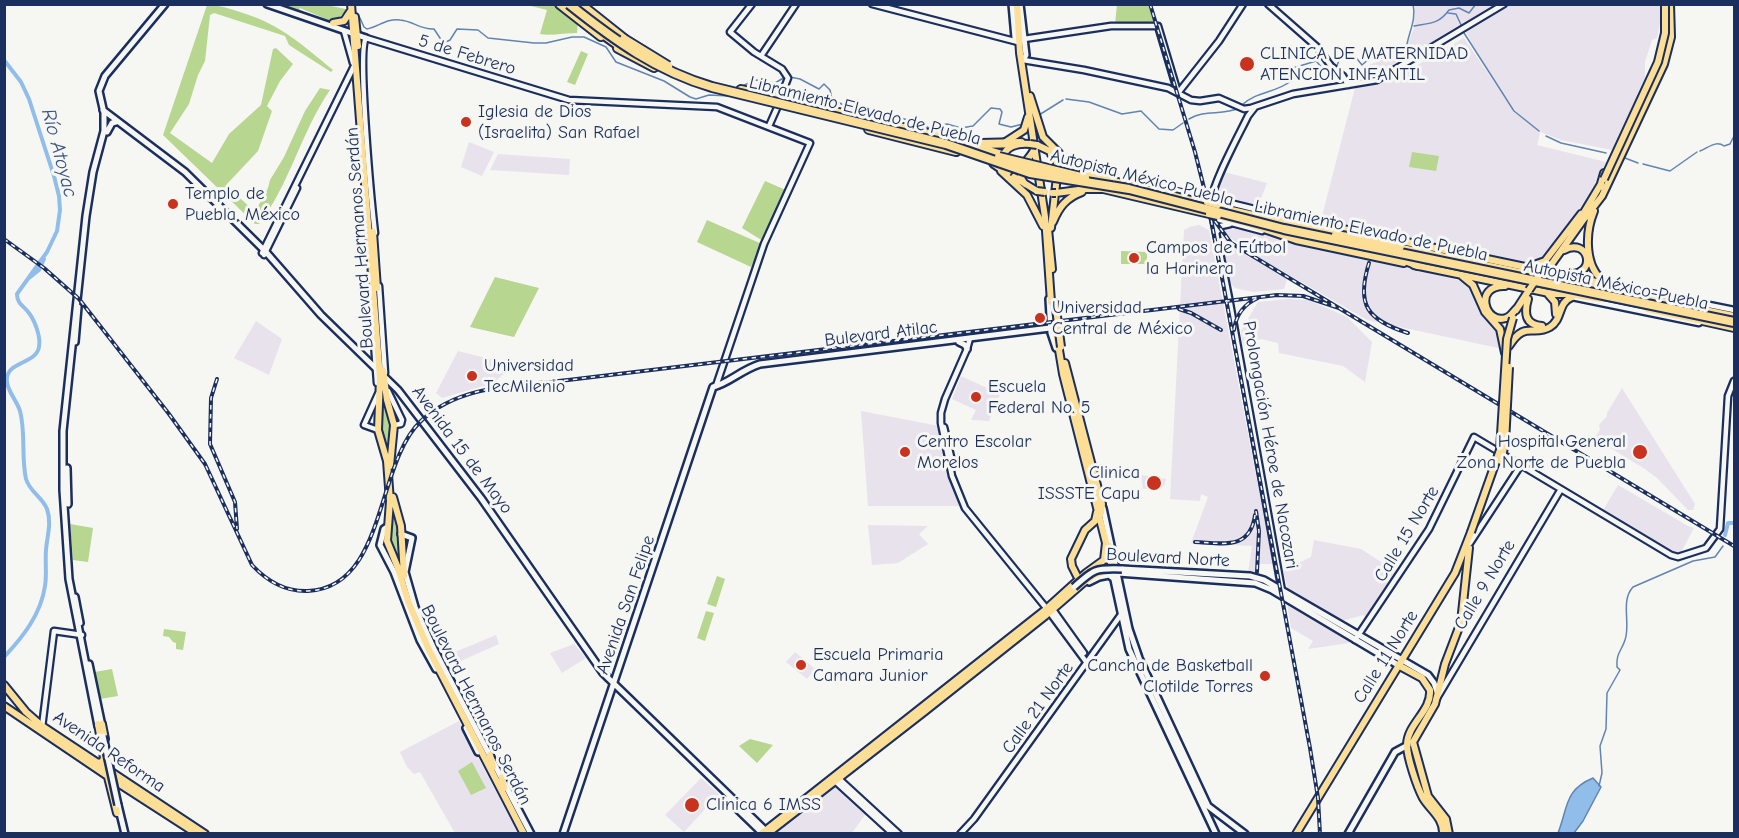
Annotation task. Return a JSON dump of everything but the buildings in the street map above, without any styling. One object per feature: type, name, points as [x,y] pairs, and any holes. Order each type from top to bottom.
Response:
[{"type":"highway","points":[[580,4],[624,39],[682,74]]},
{"type":"highway","name":"Libramiento Elevado de Puebla","points":[[568,5],[635,51],[682,74],[725,88],[952,141],[1034,170],[1121,185],[1322,234],[1734,321]]},
{"type":"highway","name":"Libramiento Elevado de Puebla","points":[[568,5],[630,50],[670,71],[712,87],[958,147],[1029,173],[1129,189],[1283,232],[1734,321]]},
{"type":"highway","name":"Autopista México-Puebla","points":[[568,5],[619,46],[681,78],[721,92],[844,121],[998,152]]},
{"type":"highway","name":"Autopista México-Puebla","points":[[568,5],[636,50],[701,80],[942,137],[1285,230],[1620,301],[1734,321]]},
{"type":"highway","points":[[844,121],[974,156],[994,163],[1011,175]]},
{"type":"highway","points":[[998,152],[1021,143]]},
{"type":"highway","name":"Autopista México-Puebla","points":[[1213,209],[1656,299],[1734,321]]},
{"type":"highway","points":[[1283,232],[1393,256],[1418,265]]},
{"type":"highway","points":[[1322,234],[1355,237],[1463,260]]},
{"type":"highway","points":[[1625,288],[1656,299]]},
{"type":"highway","points":[[1646,292],[1656,299]]},
{"type":"highway","points":[[1548,293],[1620,301]]},
{"type":"highway","points":[[1572,297],[1581,295]]},
{"type":"highway","points":[[1631,303],[1734,321]]},
{"type":"main road","points":[[107,132],[99,91],[105,76],[166,4]]},
{"type":"main road","points":[[267,4],[352,33]]},
{"type":"main road","points":[[278,4],[333,23],[365,39],[354,49]]},
{"type":"main road","points":[[1012,4],[1017,15]]},
{"type":"main road","points":[[1018,4],[1022,60],[1048,231]]},
{"type":"main road","points":[[1515,286],[1499,286],[1486,295],[1485,303],[1490,314],[1499,318],[1508,317],[1517,308],[1531,291],[1603,183],[1656,61],[1662,40],[1667,4]]},
{"type":"main road","points":[[1608,284],[1596,274],[1590,261],[1589,228],[1595,206],[1664,64],[1670,43],[1667,4]]},
{"type":"main road","points":[[1585,218],[1658,62],[1665,33],[1667,4]]},
{"type":"main road","points":[[352,6],[352,33],[365,121],[373,221],[379,302],[377,322]]},
{"type":"main road","points":[[333,23],[344,21],[352,6]]},
{"type":"main road","points":[[354,49],[368,245],[377,322]]},
{"type":"main road","points":[[1022,60],[1030,96],[1043,136],[1061,157]]},
{"type":"main road","points":[[1648,80],[1655,84]]},
{"type":"main road","points":[[1030,96],[1048,231],[1052,331],[1075,410]]},
{"type":"main road","points":[[1639,98],[1646,103]]},
{"type":"main road","points":[[356,99],[358,112]]},
{"type":"main road","points":[[998,152],[1024,130],[1028,119],[1028,104]]},
{"type":"main road","points":[[105,113],[104,131],[86,216],[63,431],[63,462],[69,579],[123,834]]},
{"type":"main road","name":"Avenida 15 de Mayo","points":[[105,113],[173,165],[208,197]]},
{"type":"main road","name":"Avenida 15 de Mayo","points":[[105,113],[176,164],[264,252],[337,335],[381,377],[480,499],[580,642],[610,677],[614,687]]},
{"type":"main road","points":[[74,328],[96,172],[107,132],[112,123],[116,122]]},
{"type":"main road","points":[[1041,222],[1034,200],[1011,175],[1002,161],[1003,155],[1009,148],[1021,143],[1047,150],[1137,190]]},
{"type":"main road","points":[[1028,186],[1021,178],[1020,169],[1034,146]]},
{"type":"main road","points":[[1047,150],[1056,159],[1058,168],[1048,231],[1047,264],[1060,368],[1063,374]]},
{"type":"main road","points":[[974,156],[993,165],[1017,184],[1029,198],[1048,231]]},
{"type":"main road","points":[[1066,192],[1076,186],[1080,178],[1079,170],[1074,163]]},
{"type":"main road","points":[[87,167],[95,165]]},
{"type":"main road","points":[[1011,175],[1037,191],[1051,193],[1086,189],[1137,190]]},
{"type":"main road","points":[[1048,231],[1060,207],[1068,199],[1082,192],[1103,189]]},
{"type":"main road","points":[[1546,268],[1595,206]]},
{"type":"main road","points":[[1213,209],[1246,223],[1418,265],[1572,297]]},
{"type":"main road","points":[[1213,209],[1291,219],[1625,288]]},
{"type":"main road","points":[[1519,265],[1534,265],[1545,261],[1586,210]]},
{"type":"main road","points":[[1559,254],[1575,247],[1584,252],[1587,259],[1586,266],[1580,273],[1560,274]]},
{"type":"main road","points":[[1463,260],[1480,258]]},
{"type":"main road","points":[[1456,273],[1473,285],[1485,312],[1501,331],[1506,354]]},
{"type":"main road","points":[[1473,532],[1504,451],[1509,346],[1514,318],[1531,291]]},
{"type":"main road","points":[[1527,299],[1525,310],[1528,320],[1537,326],[1546,325],[1554,318],[1556,309],[1554,299],[1548,293]]},
{"type":"main road","points":[[1509,346],[1520,333],[1552,326],[1558,318],[1562,304],[1572,297]]},
{"type":"main road","points":[[1473,532],[1501,445],[1508,333],[1517,308]]},
{"type":"main road","name":"Boulevard Hermanos Serdán","points":[[377,322],[381,345],[378,430],[387,460],[390,501],[387,541],[390,549],[403,564],[422,629],[456,700]]},
{"type":"main road","points":[[1052,331],[1058,345],[1095,487],[1129,629],[1150,688]]},
{"type":"main road","name":"Bulevard Atilac","points":[[714,388],[740,372],[760,364],[1052,331]]},
{"type":"main road","points":[[828,357],[972,339]]},
{"type":"main road","points":[[959,342],[965,345],[967,350]]},
{"type":"main road","name":"Boulevard Hermanos Serdán","points":[[381,377],[394,425],[390,460],[391,480],[393,500],[401,526],[408,601],[429,653],[511,798],[526,834]]},
{"type":"main road","name":"Avenida San Felipe","points":[[564,834],[714,388]]},
{"type":"main road","points":[[378,412],[384,410],[390,412]]},
{"type":"main road","points":[[381,441],[387,443],[393,440]]},
{"type":"main road","name":"Avenida 15 de Mayo","points":[[480,499],[578,643],[614,687],[765,833]]},
{"type":"main road","points":[[1099,506],[1110,571]]},
{"type":"main road","points":[[1099,506],[1110,571],[1129,649],[1209,809],[1216,834]]},
{"type":"main road","points":[[1077,576],[1071,559],[1085,530],[1094,522],[1099,506]]},
{"type":"main road","points":[[401,526],[394,520],[384,529],[380,540],[417,633],[429,653]]},
{"type":"main road","name":"Calle 9 Norte","points":[[1437,695],[1461,622],[1473,532]]},
{"type":"main road","name":"Calle 11 Norte","points":[[1295,834],[1455,573],[1473,532]]},
{"type":"main road","points":[[396,580],[412,537],[401,534]]},
{"type":"main road","points":[[380,540],[387,541]]},
{"type":"main road","points":[[1048,610],[1086,573],[1103,562],[1106,547]]},
{"type":"main road","points":[[390,549],[398,552],[402,548]]},
{"type":"main road","name":"Boulevard Norte","points":[[1048,610],[1092,571],[1103,568],[1120,571],[1250,576],[1261,579],[1426,681],[1431,693],[1429,703],[1410,735],[1410,745]]},
{"type":"main road","points":[[1048,610],[1090,581],[1107,575],[1110,571]]},
{"type":"main road","name":"Boulevard Norte","points":[[765,833],[1087,579],[1110,571]]},
{"type":"main road","points":[[416,622],[417,633]]},
{"type":"main road","name":"Boulevard Norte","points":[[1400,663],[1428,675],[1434,683],[1437,695]]},
{"type":"main road","name":"Avenida Reforma","points":[[4,686],[42,728],[197,834]]},
{"type":"main road","points":[[1348,834],[1395,752],[1410,745],[1414,740],[1434,708],[1437,695]]},
{"type":"main road","points":[[456,700],[465,726],[526,834]]},
{"type":"main road","name":"Avenida Reforma","points":[[4,706],[96,763],[112,778],[205,834]]},
{"type":"main road","points":[[100,724],[118,809]]},
{"type":"main road","points":[[96,763],[102,762],[104,758],[100,724]]},
{"type":"main road","points":[[465,726],[476,734],[490,755],[511,798]]},
{"type":"main road","name":"Boulevard Hermanos Serdán","points":[[476,734],[526,834]]},
{"type":"main road","points":[[1410,745],[1422,795],[1441,822],[1443,834]]},
{"type":"main road","points":[[1410,745],[1428,796],[1446,819],[1449,834]]},
{"type":"main road","points":[[490,755],[493,767]]},
{"type":"main road","points":[[502,777],[504,788]]},
{"type":"main road","points":[[1209,809],[1245,834]]},
{"type":"street","points":[[752,4],[730,32],[761,57],[785,72],[788,78],[780,99]]},
{"type":"street","points":[[761,57],[796,4]]},
{"type":"street","points":[[872,4],[1021,41],[1111,26],[1156,26],[1176,92]]},
{"type":"street","points":[[1176,92],[1219,41],[1244,4]]},
{"type":"street","points":[[1268,4],[1317,47],[1331,66],[1343,76],[1348,85]]},
{"type":"street","points":[[1022,60],[1088,71],[1176,92],[1189,100],[1223,99],[1244,108],[1255,107],[1293,94],[1383,77],[1504,4]]},
{"type":"street","points":[[356,99],[365,39]]},
{"type":"street","name":"5 de Febrero","points":[[365,39],[560,97],[584,102],[717,107],[810,142],[764,244],[714,388]]},
{"type":"street","points":[[354,49],[354,66],[359,82]]},
{"type":"street","points":[[264,252],[354,66]]},
{"type":"street","points":[[345,86],[359,82]]},
{"type":"street","points":[[1216,230],[1213,209],[1215,187],[1248,116],[1255,107]]},
{"type":"street","points":[[769,126],[777,108]]},
{"type":"street","points":[[1244,108],[1248,116]]},
{"type":"street","points":[[1213,209],[1232,223]]},
{"type":"street","points":[[1216,230],[1232,223],[1283,232]]},
{"type":"street","name":"Prolongación Héroe de Nacozari","points":[[1216,230],[1282,594]]},
{"type":"street","points":[[1625,288],[1646,292],[1734,321]]},
{"type":"street","points":[[1572,297],[1734,321]]},
{"type":"street","name":"Boulevard Hermanos Serdán","points":[[377,322],[381,377],[377,395],[364,425],[378,430]]},
{"type":"street","points":[[972,339],[941,413],[952,476],[965,508],[1048,610]]},
{"type":"street","points":[[972,339],[945,408],[944,422],[953,468],[968,506],[1088,662]]},
{"type":"street","name":"Boulevard Hermanos Serdán","points":[[381,377],[402,420],[402,424],[394,425]]},
{"type":"street","points":[[1470,543],[1521,465],[1674,557],[1706,548],[1720,529],[1728,396],[1734,381]]},
{"type":"street","name":"Calle 15 Norte","points":[[1357,637],[1429,529],[1474,437],[1521,465]]},
{"type":"street","name":"Calle 9 Norte","points":[[1437,695],[1561,489]]},
{"type":"street","name":"Calle 21 Norte","points":[[958,834],[974,818],[1120,616]]},
{"type":"street","points":[[42,728],[54,631],[81,635]]},
{"type":"street","points":[[836,778],[899,834]]},
{"type":"street","points":[[863,803],[893,834]]},
{"type":"shaded area","points":[[1415,5],[1502,5],[1379,77],[1357,81],[1363,67],[1404,52],[1414,28]]},
{"type":"shaded area","points":[[1508,5],[1661,5],[1657,38],[1652,40],[1645,62],[1645,78],[1612,150],[1561,140],[1538,131],[1540,133],[1537,145],[1606,162],[1584,205],[1538,261],[1521,262],[1321,220],[1356,84],[1388,82],[1464,38],[1520,117],[1479,57],[1466,32]]},
{"type":"shaded area","points":[[469,142],[494,152],[482,176],[461,167]]},
{"type":"shaded area","points":[[498,154],[570,159],[569,175],[490,170]]},
{"type":"shaded area","points":[[1224,172],[1267,183],[1257,208],[1221,200],[1216,189]]},
{"type":"shaded area","points":[[1199,225],[1209,230],[1273,564],[1259,564],[1259,574],[1248,573],[1252,546],[1191,543],[1208,497],[1201,494],[1200,501],[1170,499],[1184,230]]},
{"type":"shaded area","points":[[1230,226],[1403,265],[1464,282],[1471,288],[1485,319],[1497,330],[1503,349],[1367,320],[1246,250],[1222,231]]},
{"type":"shaded area","points":[[1220,234],[1232,247],[1287,279],[1284,289],[1253,292],[1235,288],[1230,283]]},
{"type":"shaded area","points":[[1288,299],[1309,300],[1347,317],[1372,342],[1365,382],[1343,366],[1279,353],[1278,343],[1261,339],[1243,346],[1241,331],[1258,302]]},
{"type":"shaded area","points":[[256,321],[282,339],[269,375],[234,358]]},
{"type":"shaded area","name":"Universidad TecMilenio","points":[[458,351],[506,363],[508,370],[493,383],[442,398],[436,393]]},
{"type":"shaded area","name":"Escuela Federal No. 5","points":[[961,376],[1000,394],[989,421],[971,420],[976,410],[952,399]]},
{"type":"shaded area","name":"Hospital General Zona Norte de Puebla","points":[[1622,388],[1695,504],[1693,510],[1688,510],[1645,469],[1594,438],[1600,430],[1599,425],[1607,416]]},
{"type":"shaded area","name":"Centro Escolar Morelos","points":[[861,411],[939,426],[962,506],[868,506]]},
{"type":"shaded area","name":"Clinica ISSSTE Capu","points":[[1141,475],[1166,479],[1164,486],[1143,489]]},
{"type":"shaded area","points":[[1618,485],[1694,528],[1679,556],[1674,556],[1602,512]]},
{"type":"shaded area","points":[[868,525],[928,526],[919,534],[928,544],[898,563],[872,565]]},
{"type":"shaded area","points":[[1314,540],[1361,549],[1395,571],[1366,617],[1363,615],[1342,621],[1288,590],[1283,570],[1311,557]]},
{"type":"shaded area","points":[[1287,603],[1352,639],[1349,643],[1308,649],[1313,641],[1291,628]]},
{"type":"shaded area","points":[[496,635],[499,644],[447,667],[443,657]]},
{"type":"shaded area","points":[[574,644],[586,658],[562,673],[550,653]]},
{"type":"shaded area","name":"Escuela Primaria Camara Junior","points":[[795,652],[815,669],[807,679],[786,662]]},
{"type":"shaded area","points":[[459,721],[518,833],[455,833],[420,772],[414,774],[407,767],[400,752]]},
{"type":"shaded area","name":"Clinica 6 IMSS","points":[[701,778],[719,794],[684,832],[665,815]]},
{"type":"shaded area","points":[[835,785],[867,812],[852,833],[771,834]]},
{"type":"green space","points":[[1117,4],[1148,5],[1155,25],[1115,25]]},
{"type":"green space","points":[[207,5],[230,9],[257,18],[281,30],[333,70],[331,72],[289,45],[285,36],[214,13],[210,15],[205,61],[189,104],[170,133],[212,163],[229,134],[261,105],[273,49],[276,48],[293,64],[280,81],[267,106],[272,111],[258,151],[227,184],[255,212],[305,111],[320,88],[330,90],[311,123],[279,192],[259,224],[255,224],[163,135]]},
{"type":"green space","points":[[284,5],[327,5],[350,10],[349,14],[344,13],[333,22],[300,8],[299,10]]},
{"type":"green space","points":[[527,5],[557,5],[578,21],[577,33],[540,34],[547,10]]},
{"type":"green space","points":[[581,51],[588,54],[575,85],[567,82]]},
{"type":"green space","points":[[1412,152],[1439,156],[1436,171],[1409,167]]},
{"type":"green space","points":[[765,181],[788,191],[763,241],[742,228]]},
{"type":"green space","points":[[707,220],[762,244],[751,267],[697,242]]},
{"type":"green space","name":"Campos de Fútbol la Harinera","points":[[1121,251],[1147,252],[1147,264],[1121,264]]},
{"type":"green space","points":[[495,277],[539,288],[514,337],[470,327]]},
{"type":"green space","points":[[383,385],[393,435],[389,462],[380,424]]},
{"type":"green space","points":[[392,500],[401,534],[401,567],[390,541]]},
{"type":"green space","points":[[70,524],[93,528],[88,562],[73,560]]},
{"type":"green space","points":[[717,576],[725,579],[716,607],[707,604]]},
{"type":"green space","points":[[706,611],[714,613],[705,641],[697,638]]},
{"type":"green space","points":[[164,629],[186,632],[183,650],[176,649],[176,643],[169,637],[163,636]]},
{"type":"green space","points":[[112,669],[118,696],[100,699],[95,672]]},
{"type":"green space","points":[[750,739],[773,745],[757,763],[739,746]]},
{"type":"green space","points":[[472,762],[486,788],[471,795],[458,771]]},
{"type":"water","points":[[1593,778],[1601,787],[1583,821],[1574,833],[1558,833],[1572,794]]},
{"type":"waterway","points":[[1336,68],[1340,58],[1346,53],[1354,55],[1362,65],[1371,57],[1390,59],[1406,51],[1414,16],[1413,4]]},
{"type":"waterway","points":[[1414,26],[1438,20],[1449,10],[1459,8],[1469,13],[1476,4]]},
{"type":"waterway","points":[[1448,13],[1456,14],[1462,27]]},
{"type":"waterway","points":[[360,18],[367,29],[391,20],[405,21],[434,29],[442,41],[446,42],[457,29],[478,30],[488,38],[534,43],[584,37],[606,47],[616,62],[664,81],[690,97],[696,99],[709,95],[729,96]]},
{"type":"waterway","points":[[1464,33],[1514,111],[1539,131]]},
{"type":"waterway","name":"Río Atoyac","points":[[4,60],[21,82],[29,99],[54,176],[60,210],[57,231],[47,252],[17,294],[19,303],[29,313],[35,325],[39,347],[37,353],[15,366],[7,375],[9,389],[19,407],[22,419],[26,479],[42,501],[48,514],[46,582],[40,606],[35,615],[24,633],[4,657]]},
{"type":"waterway","points":[[1242,105],[1254,97],[1291,81],[1293,68],[1316,61],[1325,71],[1333,71]]},
{"type":"waterway","points":[[742,86],[756,80],[775,83],[785,77]]},
{"type":"waterway","points":[[790,77],[800,79],[819,89],[824,84],[830,90],[832,99],[853,110],[871,109],[929,128],[947,124],[961,128],[973,126],[991,108],[1000,109],[1002,112],[999,124],[1011,127],[1023,124]]},
{"type":"waterway","points":[[1066,99],[1089,102],[1122,114],[1141,111],[1159,129],[1173,130],[1183,123]]},
{"type":"waterway","points":[[1039,115],[1063,100]]},
{"type":"waterway","points":[[1189,119],[1201,114],[1226,112],[1239,108]]},
{"type":"waterway","points":[[1546,136],[1561,143],[1606,153]]},
{"type":"waterway","points":[[1700,151],[1715,144],[1724,146],[1730,144],[1734,136]]},
{"type":"waterway","points":[[1643,164],[1670,171],[1697,152]]},
{"type":"waterway","points":[[1625,158],[1638,163]]},
{"type":"waterway","name":"Río Atoyac","points":[[29,278],[39,270],[44,259]]},
{"type":"waterway","points":[[1725,535],[1728,523],[1734,523]]},
{"type":"waterway","points":[[1599,786],[1602,773],[1600,746],[1606,729],[1607,693],[1620,670],[1617,667],[1617,659],[1627,634],[1626,606],[1629,593],[1633,587],[1693,561],[1715,557],[1723,546]]},
{"type":"railway","points":[[1150,4],[1195,152],[1209,208],[1310,748],[1318,798],[1320,834]]},
{"type":"railway","points":[[1215,221],[1231,243],[1734,546]]},
{"type":"railway","points":[[4,239],[44,268],[79,299],[169,414],[205,464],[252,565],[277,584],[300,591],[334,584],[353,569],[377,521],[395,465],[406,440],[421,421],[436,409],[471,393],[510,386],[1277,295],[1303,296],[1339,308]]},
{"type":"railway","points":[[1369,263],[1364,290],[1368,309],[1383,322],[1408,333]]},
{"type":"railway","points":[[1234,330],[1242,311],[1258,298]]},
{"type":"railway","points":[[1179,309],[1221,330]]},
{"type":"railway","points":[[217,379],[211,398],[210,444],[235,502],[237,529]]},
{"type":"railway","points":[[1256,511],[1259,531],[1257,572]]},
{"type":"railway","points":[[1195,542],[1225,543],[1241,540],[1252,527],[1255,515]]},
{"type":"place","name":"CLINICA DE MATERNIDAD ATENCION INFANTIL","points":[[1247,64]]},
{"type":"place","name":"Iglesia de Dios (Israelita) San Rafael","points":[[466,122]]},
{"type":"place","name":"Templo de Puebla, México","points":[[173,204]]},
{"type":"place","name":"Campos de Fútbol la Harinera","points":[[1134,258]]},
{"type":"place","name":"Universidad Central de México","points":[[1040,318]]},
{"type":"place","name":"Universidad TecMilenio","points":[[472,376]]},
{"type":"place","name":"Escuela Federal No. 5","points":[[976,397]]},
{"type":"place","name":"Centro Escolar Morelos","points":[[905,452]]},
{"type":"place","name":"Hospital General Zona Norte de Puebla","points":[[1640,452]]},
{"type":"place","name":"Clinica ISSSTE Capu","points":[[1154,483]]},
{"type":"place","name":"Escuela Primaria Camara Junior","points":[[801,665]]},
{"type":"place","name":"Cancha de Basketball Clotilde Torres","points":[[1265,676]]},
{"type":"place","name":"Clinica 6 IMSS","points":[[692,805]]}]
